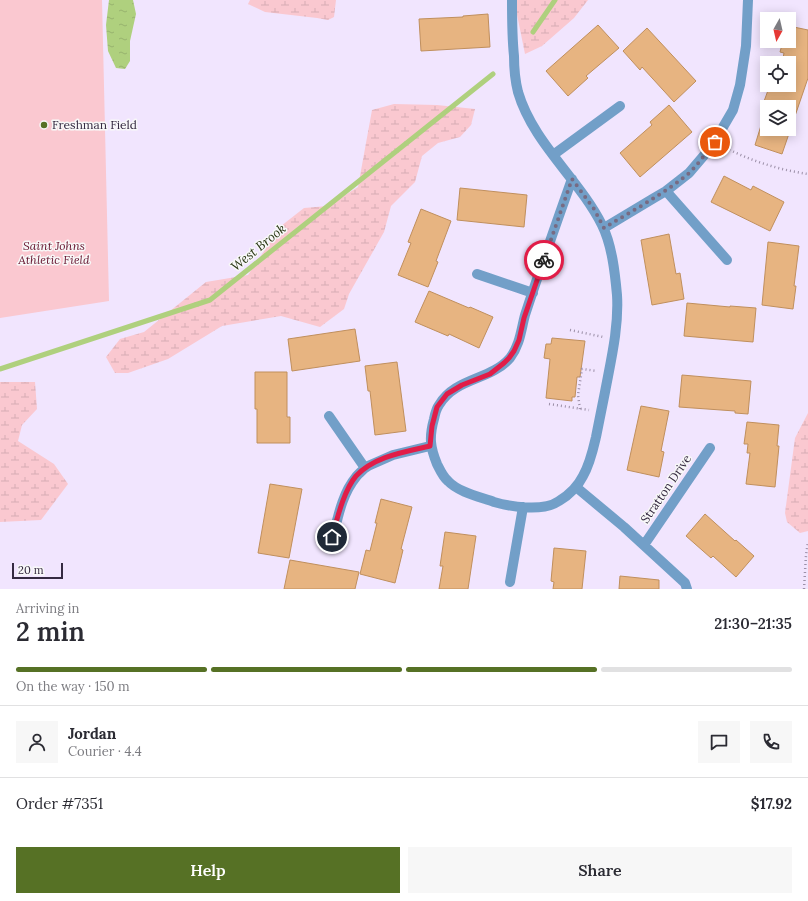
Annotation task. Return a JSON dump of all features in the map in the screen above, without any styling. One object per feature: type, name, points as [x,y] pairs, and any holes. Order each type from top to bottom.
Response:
[{"type":"street","points":[[512,0],[512,32],[515,77],[518,92],[528,116],[541,138],[553,155],[572,179],[594,209],[604,228],[610,247],[617,298],[616,328],[601,413],[591,455],[584,475],[576,487],[558,503],[550,506],[523,507],[499,503],[458,489],[448,482],[436,462],[430,446],[432,426],[437,407],[447,394],[462,385],[490,374],[504,363],[514,351],[519,340],[524,318],[538,275],[572,179]]},
{"type":"street","points":[[604,228],[666,191],[689,173],[715,142],[733,110],[740,85],[746,46],[748,0]]},
{"type":"street","points":[[553,155],[620,106]]},
{"type":"street","points":[[666,191],[727,260]]},
{"type":"street","points":[[477,274],[533,293]]},
{"type":"street","points":[[328,416],[365,468]]},
{"type":"street","points":[[332,537],[341,505],[356,476],[368,466],[393,455],[430,446]]},
{"type":"street","name":"Stratton Drive","points":[[644,545],[710,448]]},
{"type":"street","name":"Stratton Drive","points":[[576,487],[644,545],[685,583],[687,589]]},
{"type":"street","points":[[510,582],[523,507]]},
{"type":"path","points":[[715,142],[733,152],[761,163],[808,174]]},
{"type":"path","points":[[570,330],[605,338]]},
{"type":"path","points":[[580,409],[578,395],[582,369],[599,371]]},
{"type":"path","points":[[549,404],[591,410]]},
{"type":"path","points":[[804,589],[808,542]]},
{"type":"green space","name":"Saint Johns Athletic Field","points":[[0,0],[102,0],[109,301],[0,318]]},
{"type":"green space","points":[[250,0],[336,0],[334,17],[328,20],[265,12],[248,4]]},
{"type":"green space","points":[[514,0],[588,0],[574,18],[542,46],[525,54]]},
{"type":"green space","points":[[394,104],[437,105],[475,109],[471,125],[460,137],[438,143],[422,156],[415,182],[391,206],[384,232],[349,294],[344,309],[320,327],[281,316],[222,326],[168,359],[128,373],[115,373],[106,357],[120,339],[144,332],[206,282],[248,275],[281,226],[304,208],[328,206],[358,187],[372,110]]},
{"type":"green space","points":[[0,382],[35,382],[37,409],[22,425],[18,441],[54,464],[68,484],[41,520],[0,522]]},
{"type":"green space","points":[[808,413],[808,531],[800,533],[787,522],[785,513],[795,438]]},
{"type":"water","points":[[109,0],[133,0],[136,14],[130,41],[130,61],[125,69],[116,68],[108,51],[106,25]]},
{"type":"building","points":[[488,14],[490,47],[421,51],[419,19]]},
{"type":"building","points":[[598,25],[619,48],[586,76],[588,78],[568,96],[546,71]]},
{"type":"building","points":[[796,27],[808,30],[808,78],[796,113],[796,100],[764,100],[767,92],[796,92],[796,56],[783,56],[784,53],[780,52],[781,48],[796,48]]},
{"type":"building","points":[[647,28],[696,81],[674,102],[642,67],[640,70],[623,51]]},
{"type":"building","points":[[669,105],[692,132],[640,177],[620,153],[652,125],[650,122]]},
{"type":"building","points":[[760,129],[760,136],[788,136],[782,154],[755,145]]},
{"type":"building","points":[[724,176],[751,190],[753,186],[784,202],[770,231],[711,202]]},
{"type":"building","points":[[460,188],[527,195],[524,227],[457,220]]},
{"type":"building","points":[[421,209],[451,221],[436,261],[438,262],[428,287],[398,275],[411,243],[408,242]]},
{"type":"building","points":[[669,234],[676,274],[680,273],[684,299],[652,305],[641,240]]},
{"type":"building","points":[[768,242],[799,246],[793,309],[762,305]]},
{"type":"building","points":[[429,291],[493,317],[479,348],[449,334],[448,336],[415,322]]},
{"type":"building","points":[[687,303],[756,308],[753,342],[684,336]]},
{"type":"building","points":[[355,329],[360,361],[292,371],[288,339]]},
{"type":"building","points":[[552,338],[585,341],[580,377],[577,377],[575,397],[572,397],[572,401],[546,398],[550,359],[544,358],[546,344],[551,344]]},
{"type":"building","points":[[397,362],[406,431],[375,435],[370,391],[368,391],[365,366]]},
{"type":"building","points":[[255,372],[287,372],[287,417],[290,417],[290,443],[257,443]]},
{"type":"building","points":[[682,375],[751,381],[748,414],[735,413],[735,411],[679,407]]},
{"type":"building","points":[[641,406],[669,411],[661,451],[664,452],[659,477],[627,470]]},
{"type":"building","points":[[747,422],[779,425],[777,446],[779,446],[775,487],[746,484],[750,453],[747,453],[748,444],[744,444]]},
{"type":"building","points":[[270,484],[302,489],[289,558],[258,553]]},
{"type":"building","points":[[381,499],[412,507],[401,549],[403,550],[395,583],[360,574],[366,550],[370,551]]},
{"type":"building","points":[[705,514],[754,556],[736,577],[713,556],[711,558],[686,536]]},
{"type":"building","points":[[445,532],[476,536],[468,589],[439,589],[443,566],[440,566]]},
{"type":"building","points":[[554,548],[586,551],[582,589],[553,589],[554,582],[551,581]]},
{"type":"building","points":[[290,560],[359,572],[355,589],[284,589]]},
{"type":"building","points":[[620,576],[659,580],[659,589],[619,589]]},
{"type":"waterway","name":"West Brook","points":[[533,32],[555,0]]},
{"type":"waterway","name":"West Brook","points":[[0,369],[210,300],[493,74]]},
{"type":"way so far","points":[[544,260],[572,179],[594,209],[604,228],[666,191],[689,173],[715,142]]},
{"type":"place","name":"Freshman Field","points":[[44,125]]},
{"type":"route","points":[[332,537],[341,505],[356,476],[368,466],[393,455],[430,446],[432,426],[437,407],[447,394],[462,385],[490,374],[509,358],[519,340],[524,318],[544,260]]}]
